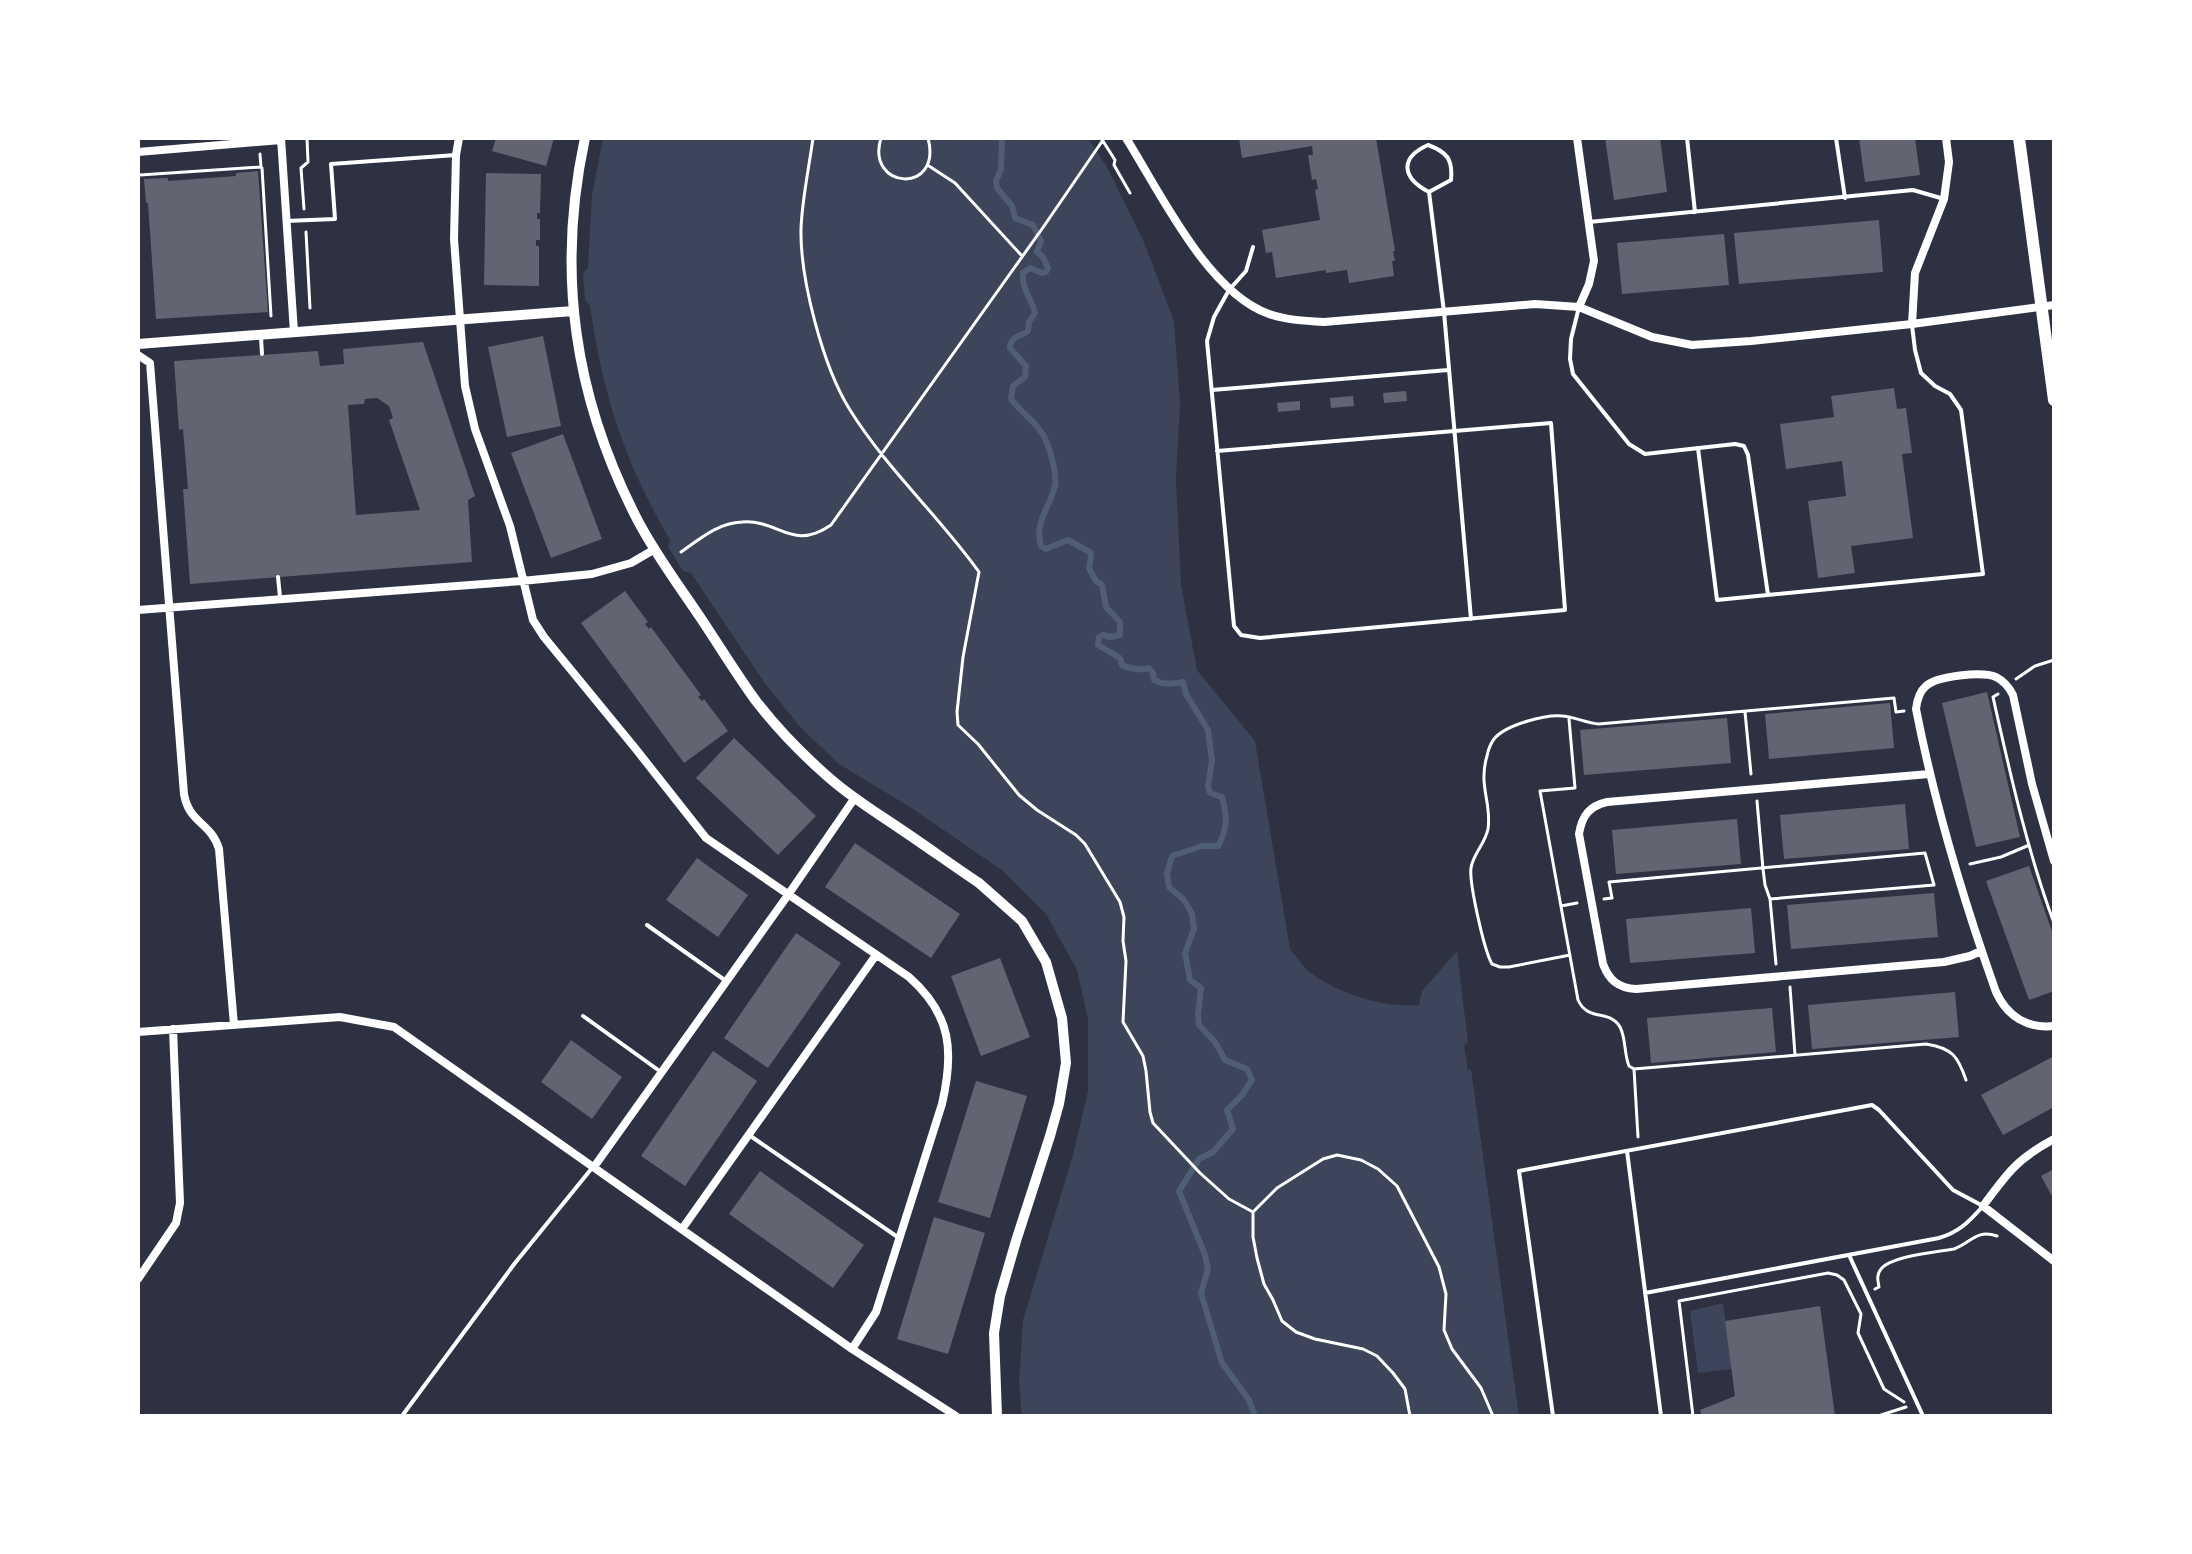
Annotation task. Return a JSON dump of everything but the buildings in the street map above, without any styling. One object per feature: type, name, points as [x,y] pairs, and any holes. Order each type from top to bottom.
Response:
[{"type":"main road","points":[[2019,138],[2048,306],[2054,400]]},
{"type":"street","points":[[459,138],[454,239],[465,386],[475,429],[510,526],[533,620],[706,838],[909,977],[932,1002],[948,1038],[950,1057],[942,1104],[876,1312],[852,1349]]},
{"type":"street","points":[[585,138],[573,223],[573,311],[580,358],[601,437],[638,521],[756,702],[804,753],[854,799],[979,883],[1022,921],[1046,962],[1062,1018],[1066,1063],[1059,1104],[1000,1296],[994,1333],[997,1416]]},
{"type":"street","points":[[1126,138],[1197,252],[1229,290],[1268,313],[1294,320],[1324,322],[1535,304],[1579,307],[1652,337],[1692,345],[1912,324],[2048,306]]},
{"type":"street","points":[[1577,138],[1594,261],[1579,307]]},
{"type":"street","points":[[1912,324],[1915,273],[1944,199],[1949,162],[1946,138]]},
{"type":"street","points":[[138,152],[281,139],[294,332]]},
{"type":"street","points":[[138,344],[573,311]]},
{"type":"street","points":[[138,355],[150,363],[184,794],[189,813],[216,838],[219,849],[234,1025]]},
{"type":"street","points":[[138,610],[522,581],[610,571],[655,549]]},
{"type":"street","points":[[2054,861],[2032,784],[2013,695],[2005,682],[1986,674],[1939,678],[1926,686],[1916,709],[1929,774],[1954,868],[1999,1000],[2017,1019],[2033,1025],[2054,1026]]},
{"type":"street","points":[[1929,774],[1607,802],[1593,807],[1583,818],[1579,834],[1603,964],[1613,981],[1621,987],[1636,989],[1944,962],[1981,951]]},
{"type":"street","points":[[594,1167],[854,799]]},
{"type":"street","points":[[682,1229],[876,955]]},
{"type":"street","points":[[138,1032],[340,1017],[394,1027],[852,1349],[956,1416]]},
{"type":"street","points":[[138,1279],[176,1223],[180,1203],[173,1029]]},
{"type":"street","points":[[2054,1139],[2015,1164],[1983,1206],[2054,1261]]},
{"type":"lane","points":[[1687,138],[1695,212]]},
{"type":"lane","points":[[1836,138],[1845,198]]},
{"type":"lane","points":[[1428,145],[1442,150],[1452,168],[1451,180],[1429,192],[1415,185],[1407,172],[1408,159],[1416,150],[1428,145]]},
{"type":"lane","points":[[286,221],[335,219],[331,164],[456,155]]},
{"type":"lane","points":[[1589,222],[1913,190],[1944,199]]},
{"type":"lane","points":[[1429,192],[1444,312],[1471,619]]},
{"type":"lane","points":[[1217,451],[1551,423],[1565,610],[1260,638],[1241,635],[1234,626],[1217,451],[1207,341],[1214,317],[1229,290],[1246,271],[1253,247]]},
{"type":"lane","points":[[1579,307],[1571,339],[1573,374],[1629,444],[1645,454],[1735,444],[1744,446],[1748,455],[1768,595]]},
{"type":"lane","points":[[1698,448],[1717,600],[1983,574],[1961,410],[1950,394],[1921,373],[1912,324]]},
{"type":"lane","points":[[260,335],[262,354]]},
{"type":"lane","points":[[1212,390],[1449,369]]},
{"type":"lane","points":[[278,577],[280,600]]},
{"type":"lane","points":[[647,925],[726,981]]},
{"type":"lane","points":[[583,1016],[661,1072]]},
{"type":"lane","points":[[1553,1416],[1519,1171],[1872,1105],[1953,1190],[1983,1206],[1965,1226],[1939,1238],[1645,1293]]},
{"type":"lane","points":[[748,1135],[899,1238]]},
{"type":"lane","points":[[1627,1151],[1661,1416]]},
{"type":"lane","points":[[402,1416],[515,1263],[594,1167]]},
{"type":"lane","points":[[1849,1255],[1923,1416]]},
{"type":"path","points":[[813,138],[801,226],[802,257],[822,351],[849,409],[979,572],[963,657],[958,725],[978,744],[1019,795],[1085,844],[1120,902],[1124,917],[1126,961],[1123,1022],[1143,1056],[1153,1123],[1229,1199],[1253,1212]]},
{"type":"path","points":[[881,138],[878,156],[881,166],[887,173],[900,178],[923,173],[929,166],[931,154],[928,138]]},
{"type":"path","points":[[681,552],[717,527],[744,521],[794,536],[810,536],[831,525],[1044,226],[1102,139],[1130,193]]},
{"type":"path","points":[[259,142],[271,316]]},
{"type":"path","points":[[929,166],[955,183],[1022,256]]},
{"type":"path","points":[[140,175],[261,167]]},
{"type":"path","points":[[1570,955],[1500,967],[1492,964],[1487,955],[1470,871],[1488,830],[1482,773],[1494,739],[1506,730],[1548,717],[1563,716],[1599,724],[1894,698],[1896,712],[1916,709]]},
{"type":"path","points":[[1745,712],[1776,965],[1790,987],[1795,1055]]},
{"type":"path","points":[[1954,868],[2001,857],[2028,846]]},
{"type":"path","points":[[1561,906],[1612,898],[1609,882],[1925,853],[1934,885],[1770,899]]},
{"type":"path","points":[[1634,1069],[1926,1044],[1941,1046],[1953,1053],[1966,1080]]},
{"type":"path","points":[[1410,1416],[1405,1389],[1377,1356],[1363,1349],[1296,1332],[1282,1321],[1264,1284],[1253,1237],[1253,1212],[1277,1188],[1323,1159],[1337,1155],[1361,1160],[1378,1169],[1397,1186],[1443,1276],[1446,1294],[1444,1330],[1452,1349],[1481,1388],[1493,1416]]},
{"type":"path","points":[[1867,1293],[1879,1287],[1877,1278],[1881,1268],[1891,1262],[1954,1249],[1978,1234],[1998,1236]]},
{"type":"path","points":[[1693,1416],[1679,1301],[1828,1273],[1844,1280],[1861,1314],[1858,1333],[1884,1389],[1904,1402],[1910,1416]]},
{"type":"path","points":[[1878,1416],[1906,1407]]},
{"type":"shaded area","points":[[603,138],[1088,138],[1107,167],[1143,240],[1174,321],[1180,403],[1176,479],[1181,585],[1197,670],[1255,741],[1290,949],[1308,971],[1322,981],[1362,998],[1405,1005],[1419,1005],[1422,991],[1457,951],[1468,1042],[1464,1045],[1468,1070],[1471,1069],[1519,1416],[1022,1416],[1019,1383],[1023,1320],[1073,1155],[1088,1091],[1088,1019],[1077,970],[1046,914],[1003,871],[913,809],[839,764],[801,728],[764,682],[691,573],[683,571],[668,547],[670,540],[640,483],[618,427],[602,369],[590,306],[585,300],[583,274],[588,268],[592,195]]},
{"type":"shaded area","points":[[1723,1303],[1732,1369],[1698,1373],[1690,1311]]},
{"type":"waterway","points":[[1002,138],[997,188],[1012,206],[1015,218],[1033,225],[1041,241],[1037,252],[1048,268],[1042,273],[1030,268],[1023,273],[1035,313],[1028,331],[1010,344],[1026,366],[1025,377],[1013,386],[1011,399],[1044,436],[1054,470],[1055,486],[1040,529],[1041,546],[1046,549],[1068,540],[1090,552],[1089,568],[1102,585],[1106,607],[1120,622],[1120,635],[1103,635],[1099,637],[1098,645],[1120,658],[1122,665],[1136,669],[1149,668],[1158,682],[1183,682],[1186,694],[1208,730],[1212,760],[1208,786],[1210,793],[1222,797],[1224,804],[1225,828],[1218,846],[1202,846],[1172,856],[1167,873],[1169,887],[1184,900],[1192,914],[1194,929],[1185,953],[1190,980],[1201,988],[1199,1025],[1215,1042],[1225,1060],[1247,1069],[1252,1080],[1227,1110],[1233,1129],[1213,1152],[1199,1159],[1179,1191],[1205,1255],[1208,1269],[1201,1293],[1222,1363],[1249,1400],[1255,1416]]}]
